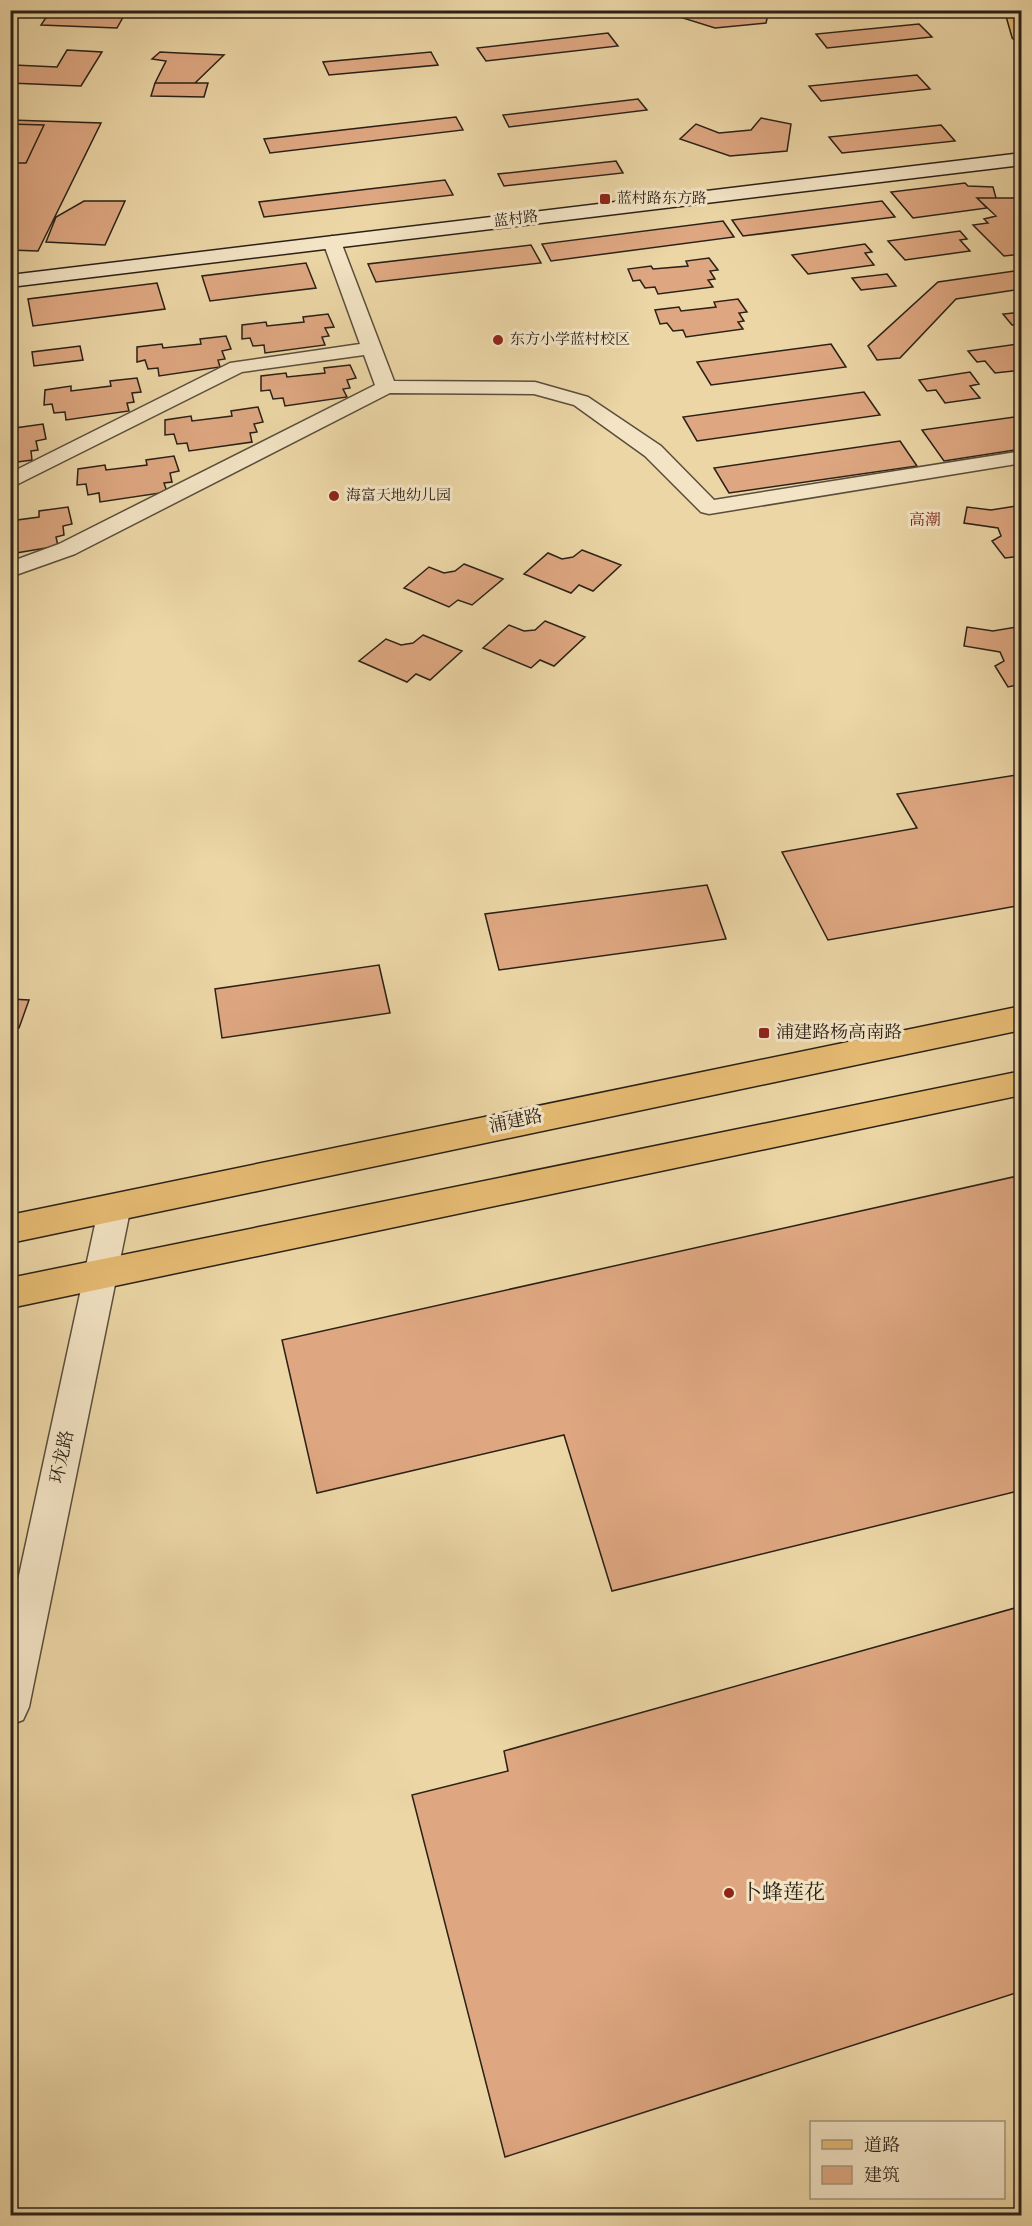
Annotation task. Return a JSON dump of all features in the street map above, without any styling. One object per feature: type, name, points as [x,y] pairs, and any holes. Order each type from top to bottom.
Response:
[{"type":"main road","points":[[1013,10],[1022,38]]},
{"type":"main road","name":"浦建路","points":[[10,1229],[1022,1018]]},
{"type":"main road","points":[[10,1293],[1022,1083]]},
{"type":"street","name":"蓝村路","points":[[10,281],[1022,159]]},
{"type":"street","points":[[332,242],[386,387]]},
{"type":"street","points":[[10,482],[237,367],[372,348]]},
{"type":"street","points":[[10,570],[67,549],[386,387],[535,388],[580,401],[653,451],[709,507],[1022,457]]},
{"type":"street","name":"环龙路","points":[[10,1707],[115,1206]]},
{"type":"building","points":[[51,10],[127,10],[117,28],[41,25]]},
{"type":"building","points":[[674,10],[769,10],[766,23],[715,28],[670,14]]},
{"type":"building","points":[[919,24],[932,37],[827,48],[816,34]]},
{"type":"building","points":[[608,33],[618,46],[486,61],[477,48]]},
{"type":"building","points":[[67,50],[102,52],[81,86],[10,83],[10,70],[14,65],[57,67]]},
{"type":"building","points":[[160,52],[224,55],[195,83],[155,83],[166,61],[152,59]]},
{"type":"building","points":[[431,52],[438,65],[329,75],[323,62]]},
{"type":"building","points":[[917,75],[930,89],[821,101],[809,86]]},
{"type":"building","points":[[155,83],[208,83],[204,97],[151,96]]},
{"type":"building","points":[[638,99],[647,110],[509,127],[503,115]]},
{"type":"building","points":[[456,117],[463,130],[270,153],[264,139]]},
{"type":"building","points":[[761,118],[791,124],[787,151],[730,156],[680,139],[696,124],[719,133],[751,130]]},
{"type":"building","points":[[10,120],[101,123],[38,251],[10,250]]},
{"type":"building","points":[[10,124],[44,125],[26,163],[10,163]]},
{"type":"building","points":[[941,125],[955,141],[842,153],[829,137]]},
{"type":"building","points":[[616,161],[623,173],[504,186],[498,174]]},
{"type":"building","points":[[445,180],[453,195],[264,217],[259,202]]},
{"type":"building","points":[[965,183],[968,186],[993,187],[996,198],[977,198],[987,208],[913,218],[891,192]]},
{"type":"building","points":[[977,198],[1022,198],[1022,254],[1004,256],[973,225],[988,223],[984,219],[996,216]]},
{"type":"building","points":[[84,201],[125,201],[105,245],[46,242],[56,217]]},
{"type":"building","points":[[882,201],[895,217],[743,236],[732,220]]},
{"type":"building","points":[[723,221],[734,237],[551,261],[542,244]]},
{"type":"building","points":[[960,231],[967,239],[960,240],[970,251],[905,260],[888,241]]},
{"type":"building","points":[[865,244],[872,252],[865,253],[874,265],[808,274],[792,255]]},
{"type":"building","points":[[531,245],[541,263],[376,282],[368,264]]},
{"type":"building","points":[[709,258],[718,270],[710,271],[715,279],[708,280],[713,287],[658,294],[655,287],[645,288],[640,280],[633,281],[628,269],[651,266],[653,269],[688,266],[686,261]]},
{"type":"building","points":[[306,263],[316,288],[210,301],[202,276]]},
{"type":"building","points":[[1022,270],[1022,289],[956,299],[900,358],[877,360],[868,346],[938,282]]},
{"type":"building","points":[[887,274],[896,286],[861,290],[852,278]]},
{"type":"building","points":[[157,283],[165,309],[33,326],[28,299]]},
{"type":"building","points":[[738,299],[747,312],[739,313],[744,321],[738,322],[743,329],[686,337],[683,330],[673,331],[667,323],[660,324],[655,310],[679,307],[681,311],[716,307],[714,302]]},
{"type":"building","points":[[1022,312],[1022,325],[1012,325],[1003,314]]},
{"type":"building","points":[[328,314],[334,327],[325,328],[329,336],[322,337],[325,345],[265,353],[264,345],[253,346],[250,338],[242,339],[242,325],[266,322],[267,326],[304,322],[303,317]]},
{"type":"building","points":[[226,336],[231,349],[222,351],[225,359],[218,360],[220,367],[159,376],[158,368],[148,369],[145,360],[137,362],[137,347],[162,344],[163,348],[201,344],[200,339]]},
{"type":"building","points":[[831,344],[846,367],[711,385],[697,362]]},
{"type":"building","points":[[1018,344],[1022,348],[1022,356],[1019,357],[1022,370],[995,373],[985,361],[977,362],[968,351]]},
{"type":"building","points":[[80,346],[83,360],[34,366],[32,352]]},
{"type":"building","points":[[350,365],[356,378],[347,380],[350,388],[343,389],[347,397],[285,406],[283,398],[273,399],[270,390],[261,391],[261,376],[286,373],[287,377],[325,373],[324,368]]},
{"type":"building","points":[[970,372],[979,384],[970,386],[980,398],[945,403],[936,390],[927,391],[919,380]]},
{"type":"building","points":[[137,378],[141,392],[132,393],[134,402],[127,403],[129,411],[66,420],[65,412],[54,413],[52,404],[44,405],[45,390],[71,386],[71,391],[111,386],[110,381]]},
{"type":"building","points":[[864,392],[880,415],[697,441],[683,417]]},
{"type":"building","points":[[258,407],[263,422],[254,424],[257,432],[250,433],[252,442],[189,451],[187,443],[177,444],[174,434],[165,435],[165,420],[191,416],[192,421],[232,416],[231,411]]},
{"type":"building","points":[[1022,416],[1022,449],[944,461],[922,430]]},
{"type":"building","points":[[43,424],[46,439],[36,441],[38,450],[31,451],[32,460],[10,463],[10,434],[15,433],[15,428]]},
{"type":"building","points":[[900,441],[917,466],[729,493],[714,468]]},
{"type":"building","points":[[174,456],[179,471],[170,473],[172,482],[164,483],[167,492],[100,502],[99,493],[88,495],[86,484],[77,485],[78,469],[105,465],[106,470],[147,465],[146,460]]},
{"type":"building","points":[[1022,505],[1022,556],[1005,558],[992,541],[1001,536],[998,528],[964,523],[967,507],[991,510]]},
{"type":"building","points":[[68,507],[72,524],[63,526],[64,535],[56,537],[58,546],[10,554],[10,521],[39,517],[39,511]]},
{"type":"building","points":[[582,550],[621,565],[593,591],[579,585],[571,593],[524,574],[548,553],[562,559],[573,557]]},
{"type":"building","points":[[464,564],[503,579],[472,605],[458,600],[449,607],[404,588],[429,567],[444,573],[455,571]]},
{"type":"building","points":[[545,621],[585,637],[554,666],[540,660],[531,668],[483,648],[509,625],[524,631],[535,630]]},
{"type":"building","points":[[1022,626],[1022,684],[1008,687],[995,666],[1004,661],[1000,652],[964,646],[967,627],[993,631]]},
{"type":"building","points":[[423,635],[462,651],[430,680],[416,674],[407,682],[359,661],[386,639],[401,645],[413,643]]},
{"type":"building","points":[[1022,774],[1022,905],[828,940],[782,852],[917,828],[897,794]]},
{"type":"building","points":[[707,885],[726,939],[499,970],[485,914]]},
{"type":"building","points":[[379,965],[390,1013],[222,1038],[215,989]]},
{"type":"building","points":[[10,999],[29,1000],[19,1028],[10,1027]]},
{"type":"building","points":[[1022,1175],[1022,1490],[612,1591],[564,1435],[317,1493],[282,1340]]},
{"type":"building","name":"卜蜂莲花","points":[[1022,1606],[1022,1991],[505,2157],[412,1795],[508,1771],[504,1751]]},
{"type":"place","name":"蓝村路东方路","points":[[605,199]]},
{"type":"place","name":"东方小学蓝村校区","points":[[498,340]]},
{"type":"place","name":"海富天地幼儿园","points":[[334,496]]},
{"type":"place","name":"浦建路杨高南路","points":[[764,1033]]},
{"type":"place","name":"卜蜂莲花","points":[[729,1893]]},
{"type":"district","name":"高潮","points":[[925,521]]}]
